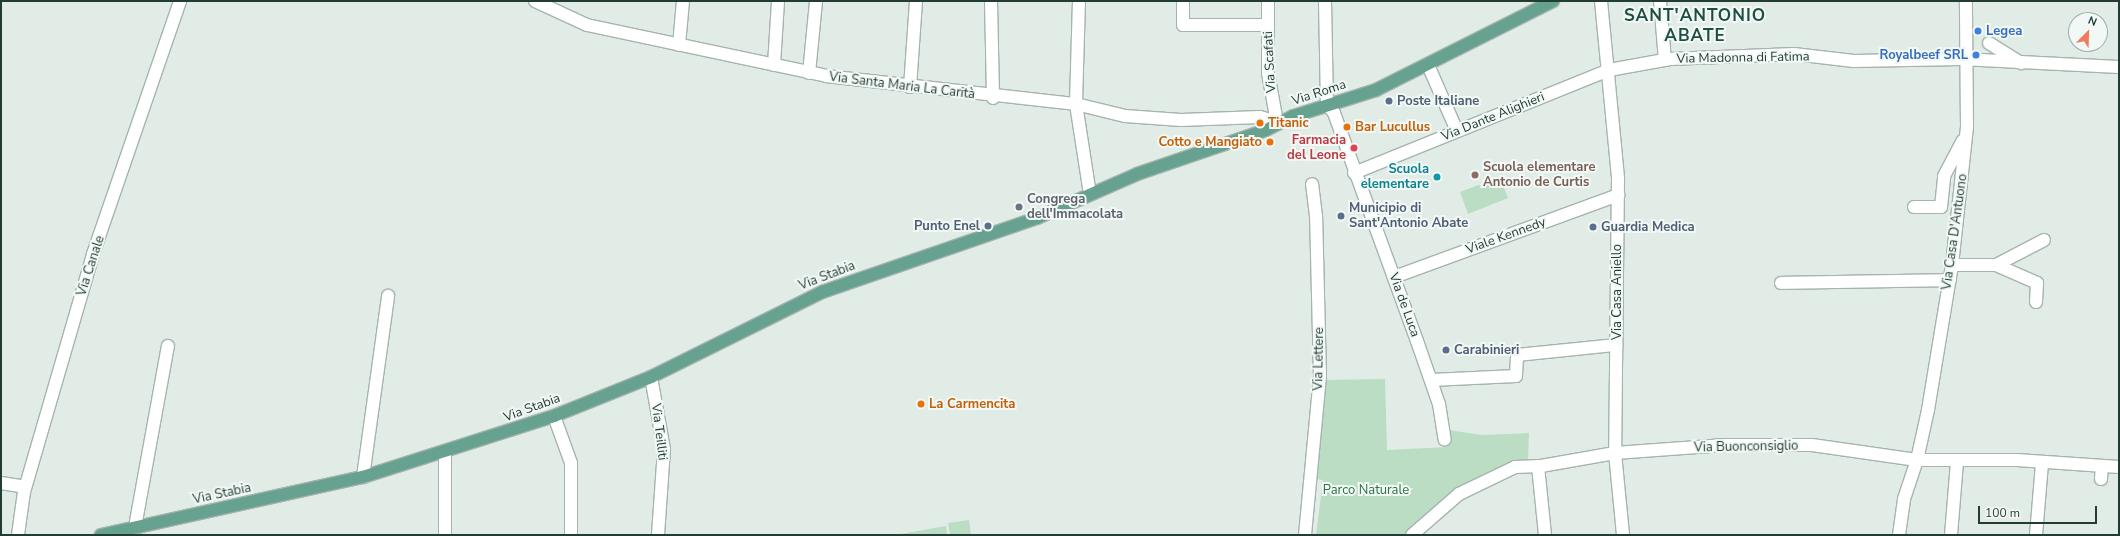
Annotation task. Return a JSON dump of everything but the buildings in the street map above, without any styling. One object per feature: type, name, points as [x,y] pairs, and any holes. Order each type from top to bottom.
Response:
[{"type":"main road","name":"Via Roma","points":[[952,248],[1037,218],[1137,174],[1266,130],[1277,122],[1327,104],[1376,90],[1553,1]]},
{"type":"main road","name":"Via Stabia","points":[[101,535],[363,476],[445,453],[554,416],[651,377],[822,292],[952,248]]},
{"type":"street","name":"Via Canale","points":[[18,535],[25,487],[93,254],[180,1]]},
{"type":"street","name":"Via Santa Maria La Carità","points":[[535,1],[587,26],[809,73],[993,98],[1076,104],[1125,116],[1181,120],[1260,117],[1277,122]]},
{"type":"street","points":[[679,45],[683,1]]},
{"type":"street","points":[[774,65],[778,1]]},
{"type":"street","points":[[809,73],[816,1]]},
{"type":"street","points":[[910,87],[916,1]]},
{"type":"street","points":[[991,1],[993,98]]},
{"type":"street","points":[[1078,1],[1076,104],[1090,194]]},
{"type":"street","points":[[1183,1],[1183,25],[1268,25]]},
{"type":"street","name":"Via Scafati","points":[[1268,1],[1268,73],[1277,122]]},
{"type":"street","points":[[1325,1],[1327,104]]},
{"type":"street","name":"Via Casa Aniello","points":[[1601,1],[1609,70],[1618,195],[1616,453],[1623,535]]},
{"type":"street","points":[[1660,1],[1665,60]]},
{"type":"street","name":"Via Casa D'Antuono","points":[[1899,535],[1904,499],[1917,460],[1952,265],[1966,139],[1966,1]]},
{"type":"street","name":"Via Madonna di Fatima","points":[[1989,44],[2022,64]]},
{"type":"street","name":"Via Madonna di Fatima","points":[[1609,70],[1665,60],[1794,54],[1854,61],[1966,61],[2119,67]]},
{"type":"street","points":[[1428,65],[1457,131]]},
{"type":"street","name":"Via Dante Alighieri","points":[[1354,173],[1609,70]]},
{"type":"street","name":"Via de Luca","points":[[1327,104],[1334,113],[1354,173],[1394,277],[1431,380],[1445,440]]},
{"type":"street","points":[[1914,207],[1941,207],[1944,176],[1966,139]]},
{"type":"street","name":"Via Lettere","points":[[1305,535],[1320,376],[1316,216],[1312,184]]},
{"type":"street","name":"Viale Kennedy","points":[[1394,277],[1618,195]]},
{"type":"street","points":[[1996,266],[2044,240]]},
{"type":"street","points":[[1952,265],[1996,266],[2037,283],[2036,302]]},
{"type":"street","points":[[1781,283],[1950,280]]},
{"type":"street","points":[[363,476],[388,296]]},
{"type":"street","points":[[1431,380],[1516,376],[1517,355],[1616,345]]},
{"type":"street","points":[[135,527],[168,346]]},
{"type":"street","name":"Via Teilliti","points":[[651,377],[664,449],[658,535]]},
{"type":"street","points":[[554,416],[571,463],[571,535]]},
{"type":"street","name":"Via Buonconsiglio","points":[[1412,535],[1459,494],[1515,467],[1538,466],[1616,453],[1725,445],[1812,445],[1917,460],[2119,466]]},
{"type":"street","points":[[445,453],[445,535]]},
{"type":"street","points":[[1951,535],[1957,462]]},
{"type":"street","points":[[2036,535],[2042,463]]},
{"type":"street","points":[[1538,466],[1545,535]]},
{"type":"street","points":[[2101,479],[2102,466]]},
{"type":"street","points":[[1,483],[25,487]]},
{"type":"green space","points":[[1500,177],[1508,198],[1468,214],[1460,192]]},
{"type":"green space","name":"Parco Naturale","points":[[1385,379],[1387,450],[1447,447],[1448,430],[1482,435],[1529,433],[1528,460],[1513,463],[1454,494],[1404,535],[1316,535],[1323,480],[1316,479],[1325,380]]},
{"type":"green space","points":[[969,520],[971,535],[950,535],[948,523]]},
{"type":"green space","points":[[946,526],[947,535],[895,535]]},
{"type":"place","name":"Legea","points":[[1978,31]]},
{"type":"place","name":"Royalbeef SRL","points":[[1976,55]]},
{"type":"place","name":"Poste Italiane","points":[[1389,101]]},
{"type":"place","name":"Titanic","points":[[1260,123]]},
{"type":"place","name":"Bar Lucullus","points":[[1347,127]]},
{"type":"place","name":"Cotto e Mangiato","points":[[1270,142]]},
{"type":"place","name":"Farmacia del Leone","points":[[1354,148]]},
{"type":"place","name":"Scuola elementare Antonio de Curtis","points":[[1475,175]]},
{"type":"place","name":"Scuola elementare","points":[[1437,177]]},
{"type":"place","name":"Congrega dell'Immacolata","points":[[1019,207]]},
{"type":"place","name":"Municipio di Sant'Antonio Abate","points":[[1341,216]]},
{"type":"place","name":"Punto Enel","points":[[988,226]]},
{"type":"place","name":"Guardia Medica","points":[[1593,227]]},
{"type":"place","name":"Carabinieri","points":[[1446,350]]},
{"type":"place","name":"La Carmencita","points":[[921,404]]},
{"type":"district","name":"SANT'ANTONIO ABATE","points":[[1695,26]]}]
